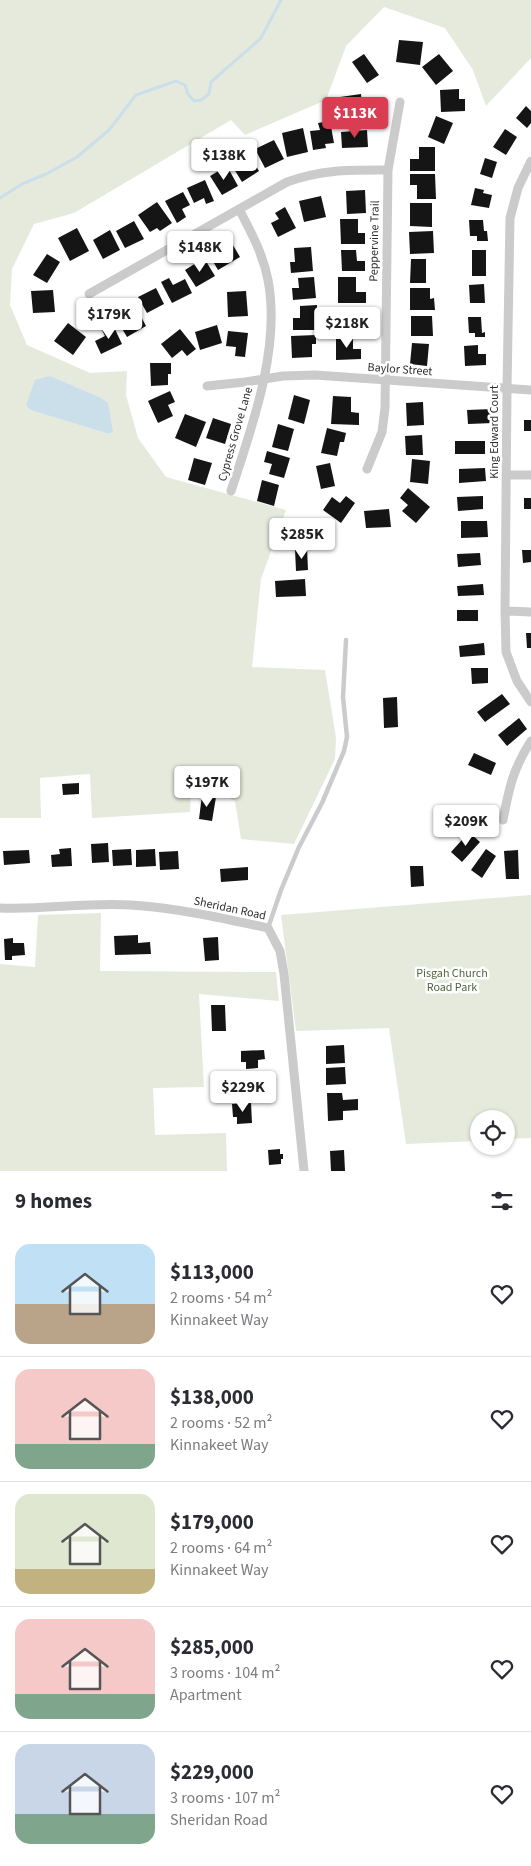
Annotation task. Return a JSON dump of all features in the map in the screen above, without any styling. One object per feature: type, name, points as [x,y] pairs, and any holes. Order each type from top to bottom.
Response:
[{"type":"street","name":"Peppervine Trail","points":[[367,469],[382,432],[385,408],[388,170],[400,102]]},
{"type":"street","name":"King Edward Court","points":[[531,161],[518,188],[510,218],[505,611],[506,652],[517,680],[531,702]]},
{"type":"street","points":[[89,294],[287,182],[307,175],[328,171],[388,170]]},
{"type":"street","name":"Cypress Grove Lane","points":[[231,491],[258,410],[264,379],[270,326],[270,298],[262,257],[239,209]]},
{"type":"street","name":"Baylor Street","points":[[207,386],[283,376],[315,375],[531,390]]},
{"type":"street","points":[[506,475],[531,475]]},
{"type":"street","points":[[505,611],[531,612]]},
{"type":"street","points":[[503,820],[510,784],[522,754],[531,741]]},
{"type":"street","name":"Sheridan Road","points":[[0,908],[130,905],[181,910],[268,928],[280,951],[284,974],[304,1171]]},
{"type":"lane","points":[[268,928],[299,847],[322,803],[344,751],[347,737],[343,697],[346,640]]},
{"type":"green space","points":[[0,0],[531,0],[531,58],[486,106],[473,70],[445,28],[384,7],[346,46],[326,100],[245,135],[231,120],[74,213],[34,224],[12,269],[10,305],[27,345],[90,373],[127,371],[126,395],[138,438],[166,477],[286,510],[261,579],[252,667],[325,670],[336,738],[335,759],[294,844],[241,839],[235,801],[214,788],[191,786],[190,812],[92,818],[90,774],[40,778],[41,818],[0,818]],"holes":[[[76,387],[85,392],[113,432],[109,434],[30,410],[26,405]]]},
{"type":"green space","name":"Pisgah Church Road Park","points":[[531,895],[531,1138],[515,1139],[515,1110],[470,1110],[470,1141],[406,1144],[389,1028],[296,1031],[281,915]]},
{"type":"green space","points":[[101,913],[100,971],[276,972],[279,1001],[199,994],[204,1087],[153,1088],[155,1135],[226,1133],[227,1171],[0,1171],[0,964],[35,967],[38,915]]},
{"type":"water","points":[[50,376],[101,398],[108,403],[113,432],[109,434],[30,410],[26,405],[35,380]]},
{"type":"building","points":[[399,40],[423,42],[420,65],[396,62]]},
{"type":"building","points":[[364,54],[379,75],[367,83],[352,62]]},
{"type":"building","points":[[439,54],[453,71],[436,85],[422,67]]},
{"type":"building","points":[[459,89],[459,99],[465,99],[465,111],[441,112],[440,90]]},
{"type":"building","points":[[361,94],[363,115],[343,118],[342,113],[337,113],[337,104],[341,103],[340,97]]},
{"type":"building","points":[[526,106],[531,111],[531,123],[527,128],[516,118]]},
{"type":"building","points":[[436,116],[453,123],[444,144],[428,137]]},
{"type":"building","points":[[330,121],[334,143],[325,144],[326,148],[313,150],[310,131],[320,130],[318,123]]},
{"type":"building","points":[[303,128],[308,152],[287,157],[282,133]]},
{"type":"building","points":[[505,129],[517,137],[506,155],[493,147]]},
{"type":"building","points":[[367,130],[368,147],[342,148],[341,132]]},
{"type":"building","points":[[274,140],[284,159],[265,168],[255,149]]},
{"type":"building","points":[[419,147],[435,147],[435,171],[410,171],[410,159],[419,159]]},
{"type":"building","points":[[248,153],[259,171],[242,182],[231,164]]},
{"type":"building","points":[[485,158],[497,162],[492,178],[480,174]]},
{"type":"building","points":[[227,166],[238,186],[222,195],[210,176]]},
{"type":"building","points":[[410,174],[435,174],[436,199],[417,199],[417,185],[410,185]]},
{"type":"building","points":[[205,180],[214,201],[206,204],[204,198],[194,203],[187,188]]},
{"type":"building","points":[[475,188],[484,190],[483,193],[492,195],[489,208],[471,205]]},
{"type":"building","points":[[365,190],[366,213],[347,214],[346,191]]},
{"type":"building","points":[[183,192],[190,205],[182,209],[186,217],[177,223],[165,201]]},
{"type":"building","points":[[321,196],[326,217],[304,222],[299,201]]},
{"type":"building","points":[[157,202],[172,223],[160,231],[157,228],[150,232],[138,215]]},
{"type":"building","points":[[410,203],[432,203],[432,227],[410,226]]},
{"type":"building","points":[[285,207],[296,228],[278,237],[271,223],[279,219],[275,213]]},
{"type":"building","points":[[340,219],[358,219],[358,233],[365,233],[365,244],[341,244]]},
{"type":"building","points":[[469,220],[483,220],[484,231],[487,231],[488,241],[477,241],[477,236],[470,236]]},
{"type":"building","points":[[134,221],[144,239],[125,248],[116,231]]},
{"type":"building","points":[[77,228],[89,251],[70,261],[58,238]]},
{"type":"building","points":[[110,230],[120,250],[103,259],[93,240]]},
{"type":"building","points":[[433,231],[434,253],[410,254],[409,232]]},
{"type":"building","points":[[230,240],[240,257],[218,270],[211,258],[216,255],[213,250]]},
{"type":"building","points":[[311,247],[313,271],[291,273],[290,262],[295,262],[294,248]]},
{"type":"building","points":[[341,250],[356,250],[357,261],[365,261],[365,271],[342,271]]},
{"type":"building","points":[[472,250],[486,250],[486,276],[472,276]]},
{"type":"building","points":[[47,254],[60,262],[47,283],[33,275]]},
{"type":"building","points":[[204,258],[215,276],[196,287],[185,270]]},
{"type":"building","points":[[411,259],[426,259],[426,283],[410,283]]},
{"type":"building","points":[[314,277],[316,298],[293,300],[292,288],[299,288],[298,278]]},
{"type":"building","points":[[338,277],[356,277],[356,292],[366,292],[366,303],[338,303]]},
{"type":"building","points":[[169,278],[173,285],[185,279],[192,293],[172,303],[161,282]]},
{"type":"building","points":[[484,284],[485,303],[470,303],[469,285]]},
{"type":"building","points":[[156,288],[164,304],[147,313],[138,297]]},
{"type":"building","points":[[410,288],[430,288],[430,299],[434,298],[435,310],[410,310]]},
{"type":"building","points":[[53,290],[55,312],[33,313],[31,291]]},
{"type":"building","points":[[246,291],[248,316],[228,317],[227,292]]},
{"type":"building","points":[[134,303],[146,326],[127,337],[114,315]]},
{"type":"building","points":[[317,305],[317,330],[293,330],[293,318],[300,318],[300,306]]},
{"type":"building","points":[[363,307],[364,331],[347,332],[346,308]]},
{"type":"building","points":[[411,316],[432,316],[433,336],[411,336]]},
{"type":"building","points":[[468,317],[481,317],[482,333],[485,332],[485,337],[475,337],[475,333],[469,333]]},
{"type":"building","points":[[68,323],[86,337],[73,355],[54,341]]},
{"type":"building","points":[[113,325],[122,344],[101,354],[95,341],[105,336],[102,330]]},
{"type":"building","points":[[217,325],[222,343],[200,350],[195,332]]},
{"type":"building","points":[[180,329],[196,349],[187,356],[182,350],[172,358],[161,344]]},
{"type":"building","points":[[228,331],[248,333],[245,357],[235,356],[236,347],[226,346]]},
{"type":"building","points":[[316,335],[316,344],[312,344],[312,357],[292,358],[291,336]]},
{"type":"building","points":[[336,337],[353,337],[353,349],[361,349],[361,359],[336,360]]},
{"type":"building","points":[[412,343],[429,344],[427,366],[410,364]]},
{"type":"building","points":[[478,345],[478,354],[486,354],[486,365],[465,366],[464,346]]},
{"type":"building","points":[[150,363],[171,363],[168,385],[151,386]]},
{"type":"building","points":[[170,391],[175,402],[168,405],[173,416],[158,423],[148,401]]},
{"type":"building","points":[[294,395],[310,400],[304,424],[288,419]]},
{"type":"building","points":[[333,396],[351,397],[351,412],[359,413],[359,425],[331,424]]},
{"type":"building","points":[[423,402],[424,425],[407,426],[406,403]]},
{"type":"building","points":[[492,409],[493,423],[468,424],[467,410]]},
{"type":"building","points":[[185,414],[206,422],[196,447],[175,438]]},
{"type":"building","points":[[213,418],[231,424],[225,444],[206,438]]},
{"type":"building","points":[[524,420],[531,420],[531,431],[524,431]]},
{"type":"building","points":[[278,424],[294,429],[288,451],[272,447]]},
{"type":"building","points":[[327,428],[346,433],[344,442],[340,442],[337,456],[321,453]]},
{"type":"building","points":[[422,435],[423,455],[406,455],[405,436]]},
{"type":"building","points":[[455,441],[485,441],[485,454],[455,454]]},
{"type":"building","points":[[267,451],[290,458],[284,478],[269,474],[272,464],[264,462]]},
{"type":"building","points":[[194,458],[212,463],[205,485],[188,480]]},
{"type":"building","points":[[412,459],[430,461],[428,484],[410,482]]},
{"type":"building","points":[[330,463],[335,486],[321,489],[316,466]]},
{"type":"building","points":[[485,468],[486,481],[459,483],[459,469]]},
{"type":"building","points":[[262,480],[279,485],[274,506],[257,501]]},
{"type":"building","points":[[408,488],[430,507],[416,523],[402,511],[408,505],[400,498]]},
{"type":"building","points":[[346,496],[355,503],[341,523],[323,510],[332,497],[340,503]]},
{"type":"building","points":[[483,496],[483,509],[458,511],[457,497]]},
{"type":"building","points":[[524,498],[531,498],[531,509],[524,509]]},
{"type":"building","points":[[389,509],[391,527],[366,528],[364,511]]},
{"type":"building","points":[[461,521],[487,521],[488,537],[461,538]]},
{"type":"building","points":[[307,548],[308,570],[296,571],[295,549]]},
{"type":"building","points":[[522,550],[531,550],[531,562],[523,563]]},
{"type":"building","points":[[480,553],[481,565],[458,567],[457,554]]},
{"type":"building","points":[[305,579],[306,596],[276,597],[275,581]]},
{"type":"building","points":[[483,584],[484,595],[458,596],[457,586]]},
{"type":"building","points":[[457,610],[478,610],[478,621],[457,621]]},
{"type":"building","points":[[526,633],[531,633],[531,648],[527,648]]},
{"type":"building","points":[[484,643],[485,655],[460,657],[459,646]]},
{"type":"building","points":[[471,668],[488,668],[488,683],[472,684]]},
{"type":"building","points":[[502,694],[510,704],[485,722],[477,712]]},
{"type":"building","points":[[397,697],[398,727],[384,728],[383,698]]},
{"type":"building","points":[[519,718],[527,729],[507,746],[498,735]]},
{"type":"building","points":[[474,753],[496,763],[491,775],[468,765]]},
{"type":"building","points":[[79,783],[79,794],[63,795],[62,784]]},
{"type":"building","points":[[202,795],[216,797],[212,821],[199,819]]},
{"type":"building","points":[[469,832],[480,842],[462,862],[451,852]]},
{"type":"building","points":[[108,843],[109,862],[92,863],[91,844]]},
{"type":"building","points":[[71,848],[72,866],[52,867],[51,855],[60,854],[59,849]]},
{"type":"building","points":[[131,849],[132,865],[113,866],[112,850]]},
{"type":"building","points":[[155,849],[156,866],[136,867],[136,850]]},
{"type":"building","points":[[486,849],[496,856],[482,878],[471,870]]},
{"type":"building","points":[[29,850],[30,863],[4,865],[3,851]]},
{"type":"building","points":[[518,850],[519,879],[506,879],[504,851]]},
{"type":"building","points":[[178,851],[179,869],[160,870],[159,852]]},
{"type":"building","points":[[410,866],[423,866],[424,886],[411,887]]},
{"type":"building","points":[[248,867],[248,880],[221,882],[220,869]]},
{"type":"building","points":[[138,935],[138,943],[150,942],[151,954],[115,955],[114,936]]},
{"type":"building","points":[[218,937],[219,960],[205,961],[203,938]]},
{"type":"building","points":[[13,938],[13,943],[24,943],[25,955],[12,956],[12,960],[5,960],[4,939]]},
{"type":"building","points":[[211,1005],[225,1005],[226,1031],[212,1031]]},
{"type":"building","points":[[344,1045],[345,1063],[326,1064],[326,1046]]},
{"type":"building","points":[[264,1050],[265,1059],[258,1060],[258,1068],[246,1069],[246,1062],[241,1062],[241,1051]]},
{"type":"building","points":[[345,1067],[346,1084],[326,1085],[326,1068]]},
{"type":"building","points":[[327,1093],[342,1093],[343,1100],[358,1099],[358,1110],[343,1111],[343,1120],[328,1121]]},
{"type":"building","points":[[251,1103],[252,1123],[237,1124],[237,1117],[233,1117],[232,1104]]},
{"type":"building","points":[[280,1149],[280,1154],[283,1154],[281,1164],[269,1165],[268,1150]]},
{"type":"building","points":[[344,1150],[345,1171],[331,1171],[330,1151]]},
{"type":"waterway","points":[[0,198],[22,184],[46,174],[77,157],[109,130],[136,95],[176,81],[185,85],[188,94],[194,101],[201,100],[209,94],[211,82],[261,38],[281,0]]}]
